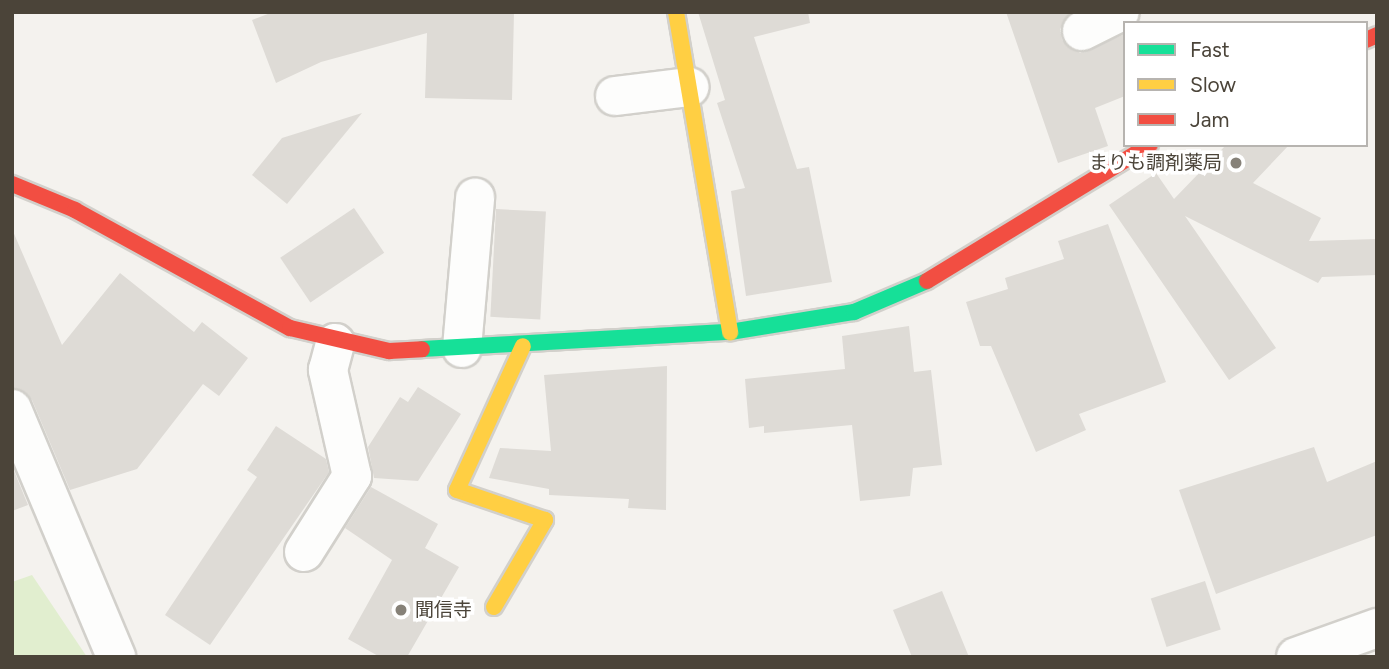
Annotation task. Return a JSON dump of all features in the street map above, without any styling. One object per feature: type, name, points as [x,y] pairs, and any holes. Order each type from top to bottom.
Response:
[{"type":"street","points":[[676,12],[730,332]]},
{"type":"street","points":[[1082,31],[1119,12]]},
{"type":"street","points":[[615,96],[689,87]]},
{"type":"street","points":[[12,184],[75,210],[290,328],[335,343],[389,351],[523,346],[730,332],[854,312],[954,270],[1147,147]]},
{"type":"street","points":[[462,348],[475,198]]},
{"type":"street","points":[[304,552],[352,476],[328,370],[335,343]]},
{"type":"street","points":[[494,607],[545,520],[457,490],[523,346]]},
{"type":"street","points":[[12,409],[116,657]]},
{"type":"street","points":[[1296,657],[1377,628]]},
{"type":"green space","points":[[32,575],[87,657],[12,657],[12,582]]},
{"type":"building","points":[[273,12],[514,12],[512,100],[425,98],[427,33],[321,62],[276,83],[252,20]]},
{"type":"building","points":[[698,12],[808,12],[810,23],[754,37],[797,169],[809,167],[832,282],[746,296],[731,191],[745,188],[717,103],[725,100]]},
{"type":"building","points":[[1006,12],[1071,12],[1060,29],[1062,40],[1080,53],[1123,35],[1123,97],[1095,108],[1108,146],[1058,163]]},
{"type":"building","points":[[362,113],[287,204],[252,175],[282,138]]},
{"type":"building","points":[[1224,147],[1287,147],[1253,183],[1321,218],[1309,241],[1377,239],[1377,275],[1322,277],[1318,283],[1185,216],[1276,348],[1229,380],[1109,205],[1156,173],[1174,199]]},
{"type":"building","points":[[354,208],[384,253],[310,303],[280,258]]},
{"type":"building","points":[[496,209],[546,212],[540,319],[490,317]]},
{"type":"building","points":[[1108,224],[1166,382],[1079,414],[1086,430],[1036,452],[991,346],[980,346],[966,302],[1008,289],[1005,278],[1064,259],[1058,241]]},
{"type":"building","points":[[12,229],[62,345],[120,273],[194,332],[202,322],[248,358],[219,396],[203,384],[137,469],[70,490],[32,400],[12,388]]},
{"type":"building","points":[[909,326],[914,372],[931,370],[942,465],[913,468],[910,496],[860,501],[852,425],[764,433],[764,426],[749,428],[745,379],[845,369],[842,336]]},
{"type":"building","points":[[667,366],[666,510],[628,508],[629,499],[549,495],[549,489],[489,478],[500,448],[551,451],[544,375]]},
{"type":"building","points":[[418,387],[461,414],[418,481],[374,478],[368,447],[400,397],[408,402]]},
{"type":"building","points":[[276,426],[326,459],[329,472],[210,645],[165,615],[257,477],[247,470]]},
{"type":"building","points":[[1314,447],[1327,482],[1377,461],[1377,535],[1216,594],[1179,490]]},
{"type":"building","points":[[12,466],[28,505],[12,511]]},
{"type":"building","points":[[371,487],[438,524],[425,548],[459,567],[407,657],[380,657],[348,639],[392,560],[345,528]]},
{"type":"building","points":[[1205,581],[1221,630],[1167,647],[1151,599]]},
{"type":"building","points":[[942,591],[969,657],[912,657],[893,610]]},
{"type":"traffic: fast","points":[[422,349],[730,332],[854,312],[927,281]]},
{"type":"traffic: slow","points":[[676,12],[730,332]]},
{"type":"traffic: slow","points":[[494,607],[545,520],[457,490],[523,346]]},
{"type":"traffic: jam","points":[[1368,39],[1377,35]]},
{"type":"traffic: jam","points":[[927,281],[1147,147]]},
{"type":"traffic: jam","points":[[12,184],[75,210],[290,328],[389,351],[422,349]]},
{"type":"place","name":"まりも調剤薬局","points":[[1236,163]]},
{"type":"place","name":"聞信寺","points":[[401,610]]}]
